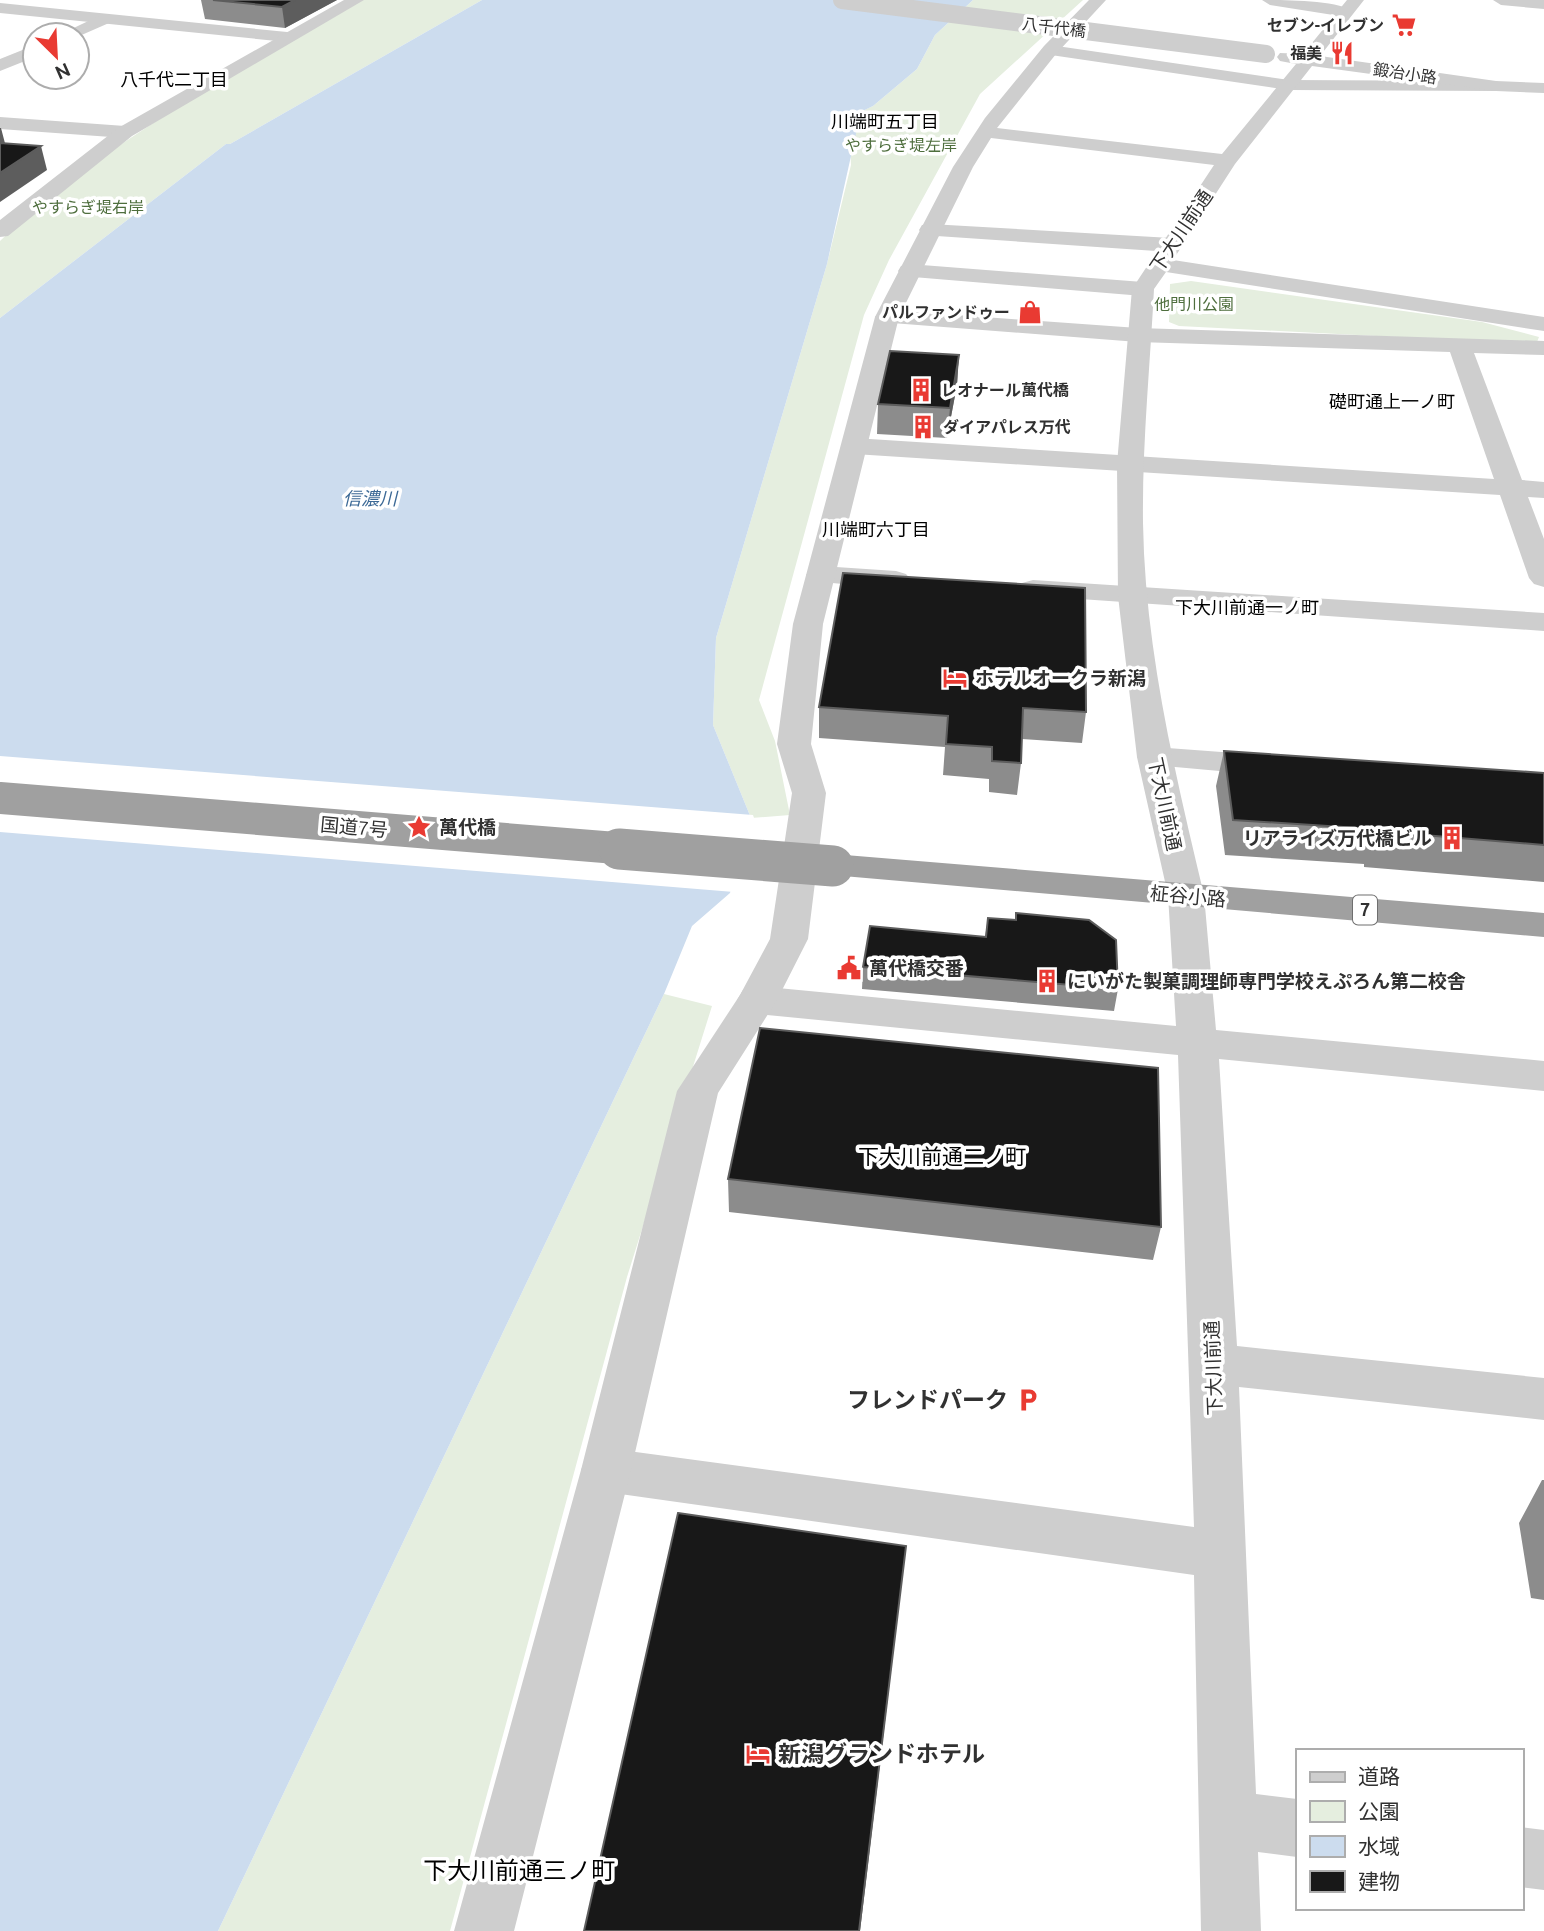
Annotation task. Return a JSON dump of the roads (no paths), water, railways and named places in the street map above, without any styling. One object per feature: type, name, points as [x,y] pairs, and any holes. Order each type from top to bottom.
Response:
[{"type":"highway","name":"国道7号","points":[[0,797],[833,866]]},
{"type":"highway","name":"柾谷小路","points":[[833,866],[1544,925]]},
{"type":"street","points":[[0,230],[125,132],[287,37],[356,0]]},
{"type":"street","name":"八千代橋","points":[[842,0],[1266,54]]},
{"type":"street","points":[[484,1931],[606,1470],[698,1091],[757,1000],[789,939],[809,793],[794,744],[808,624],[887,317],[929,230],[985,132],[1049,50],[1098,0]]},
{"type":"street","points":[[1270,0],[1351,6]]},
{"type":"street","points":[[1501,0],[1544,4]]},
{"type":"street","name":"下大川前通","points":[[1231,1931],[1214,1364],[1198,1044],[1186,895],[1154,757],[1133,596],[1129,525],[1130,464],[1138,335],[1143,289],[1165,254],[1227,160],[1351,6]]},
{"type":"street","points":[[0,8],[287,37]]},
{"type":"street","points":[[91,24],[103,19]]},
{"type":"street","points":[[1049,50],[1289,85],[1496,86]]},
{"type":"street","name":"鍛冶小路","points":[[1266,54],[1496,86],[1544,88]]},
{"type":"street","points":[[0,66],[21,56]]},
{"type":"street","points":[[0,123],[125,132]]},
{"type":"street","points":[[985,132],[1227,160]]},
{"type":"street","points":[[929,230],[1165,254],[1544,324]]},
{"type":"street","points":[[909,271],[1143,289]]},
{"type":"street","points":[[887,317],[1138,335],[1544,348]]},
{"type":"street","points":[[1460,347],[1544,578]]},
{"type":"street","points":[[854,446],[1544,489]]},
{"type":"street","points":[[821,575],[929,582]]},
{"type":"street","points":[[1010,587],[1544,622]]},
{"type":"street","points":[[1154,757],[1307,769]]},
{"type":"street","points":[[757,1000],[1544,1076]]},
{"type":"street","points":[[1214,1364],[1544,1399]]},
{"type":"street","points":[[606,1470],[1220,1555]]},
{"type":"street","points":[[1227,1819],[1296,1828]]},
{"type":"street","points":[[1523,1857],[1544,1860]]},
{"type":"water","name":"信濃川","points":[[482,0],[973,0],[935,35],[917,69],[873,106],[850,117],[857,129],[827,264],[716,638],[713,725],[751,818],[730,893],[692,926],[664,994],[218,1931],[0,1931],[0,318],[226,144]]},
{"type":"place","name":"セブン-イレブン","points":[[1404,25]]},
{"type":"place","name":"福美","points":[[1342,53]]},
{"type":"place","name":"パルファンドゥー","points":[[1030,312]]},
{"type":"place","name":"レオナール萬代橋","points":[[921,390]]},
{"type":"place","name":"ダイアパレス万代","points":[[923,427]]},
{"type":"place","name":"ホテルオークラ新潟","points":[[955,678]]},
{"type":"place","name":"萬代橋","points":[[419,827]]},
{"type":"place","name":"リアライズ万代橋ビル","points":[[1452,838]]},
{"type":"place","name":"萬代橋交番","points":[[849,968]]},
{"type":"place","name":"にいがた製菓調理師専門学校えぷろん第二校舎","points":[[1047,981]]},
{"type":"place","name":"フレンドパーク","points":[[1028,1400]]},
{"type":"place","name":"新潟グランドホテル","points":[[758,1754]]},
{"type":"district","name":"八千代二丁目","points":[[174,80]]},
{"type":"district","name":"川端町五丁目","points":[[885,122]]},
{"type":"district","name":"礎町通上一ノ町","points":[[1392,402]]},
{"type":"district","name":"川端町六丁目","points":[[876,530]]},
{"type":"district","name":"下大川前通一ノ町","points":[[1247,608]]},
{"type":"district","name":"下大川前通二ノ町","points":[[942,1157]]},
{"type":"district","name":"下大川前通三ノ町","points":[[519,1871]]},
{"type":"park label","name":"やすらぎ堤左岸","points":[[901,145]]},
{"type":"park label","name":"やすらぎ堤右岸","points":[[88,207]]},
{"type":"park label","name":"他門川公園","points":[[1194,304]]}]
